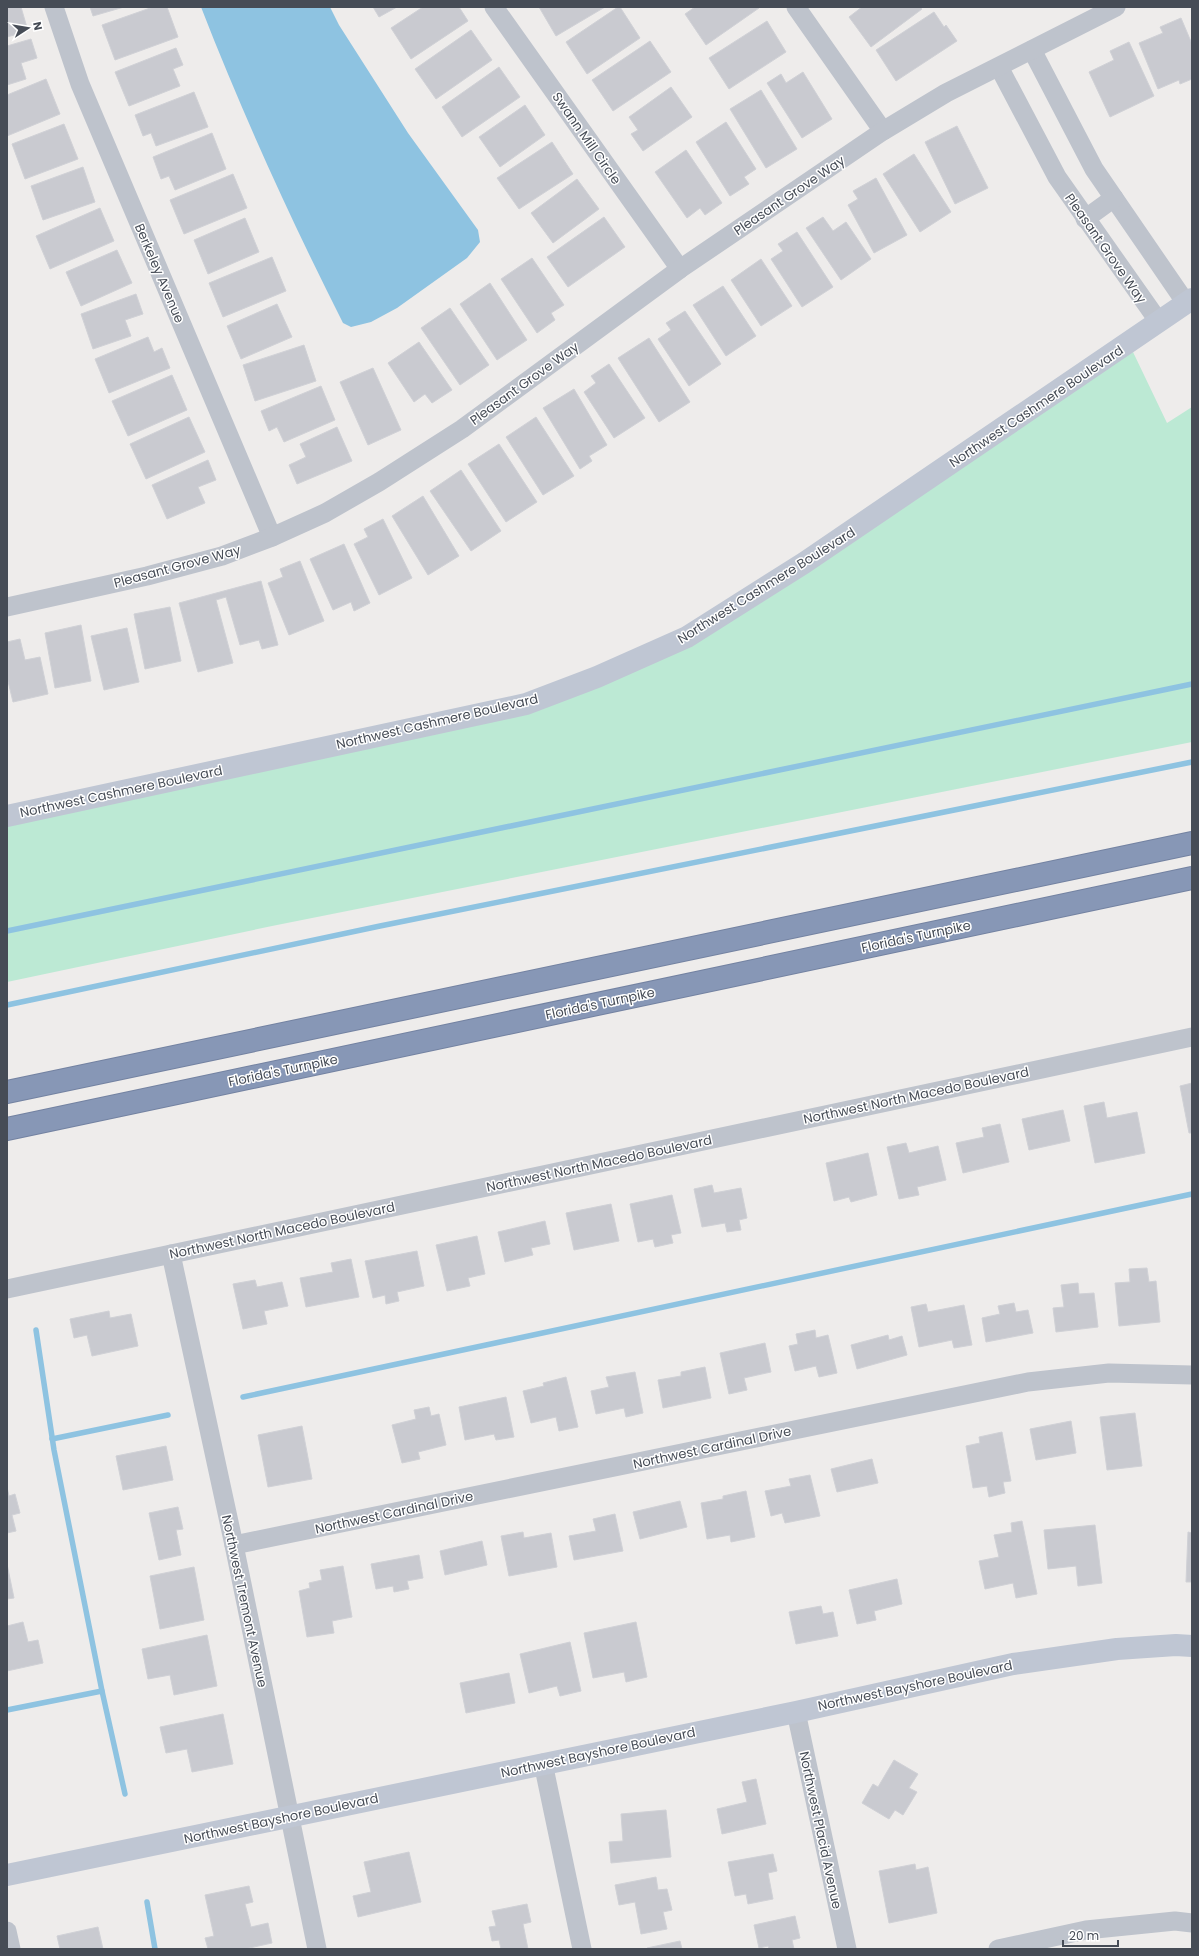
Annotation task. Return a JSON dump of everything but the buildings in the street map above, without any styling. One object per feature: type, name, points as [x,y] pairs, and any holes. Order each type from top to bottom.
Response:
[{"type":"highway","points":[[7,1092],[1192,843]]},
{"type":"highway","name":"Florida's Turnpike","points":[[7,1129],[1192,878]]},
{"type":"street","name":"Berkeley Avenue","points":[[54,7],[80,84],[272,537]]},
{"type":"street","name":"Swann Mill Circle","points":[[494,7],[680,269]]},
{"type":"street","points":[[796,7],[883,131]]},
{"type":"street","name":"Pleasant Grove Way","points":[[7,607],[147,576],[222,556],[272,537],[325,513],[372,486],[462,429],[680,269],[883,131],[946,93],[1116,7]]},
{"type":"street","points":[[1032,50],[1094,169],[1189,301]]},
{"type":"street","name":"Pleasant Grove Way","points":[[999,67],[1057,177],[1085,219],[1159,322]]},
{"type":"street","points":[[1085,219],[1114,198]]},
{"type":"street","name":"Northwest Cashmere Boulevard","points":[[7,816],[526,704],[597,677],[687,637],[804,564],[1189,301]]},
{"type":"street","name":"Northwest North Macedo Boulevard","points":[[7,1289],[1192,1037]]},
{"type":"street","name":"Northwest Tremont Avenue","points":[[171,1254],[234,1545],[317,1949]]},
{"type":"street","name":"Northwest Cardinal Drive","points":[[234,1545],[1028,1382],[1109,1373],[1192,1375]]},
{"type":"street","name":"Northwest Bayshore Boulevard","points":[[7,1875],[543,1763],[796,1712],[1013,1664],[1117,1649],[1176,1645],[1192,1646]]},
{"type":"street","name":"Northwest Placid Avenue","points":[[796,1712],[847,1949]]},
{"type":"street","points":[[543,1763],[582,1949]]},
{"type":"street","points":[[998,1949],[1086,1930],[1175,1921],[1192,1923]]},
{"type":"street","points":[[7,1931],[11,1949]]},
{"type":"green space","points":[[1133,352],[1167,423],[1192,407],[1192,742],[272,926],[7,982],[7,825],[601,686]]},
{"type":"water","points":[[201,7],[330,7],[339,25],[408,133],[478,230],[480,242],[467,258],[397,308],[371,322],[351,327],[343,323],[268,167]]},
{"type":"waterway","points":[[7,931],[1192,684]]},
{"type":"waterway","points":[[7,1005],[380,926],[1192,762]]},
{"type":"waterway","points":[[243,1397],[1192,1194]]},
{"type":"waterway","points":[[36,1330],[54,1450],[102,1691],[125,1794]]},
{"type":"waterway","points":[[52,1439],[168,1415]]},
{"type":"waterway","points":[[7,1710],[102,1691]]},
{"type":"waterway","points":[[147,1902],[155,1949]]}]
